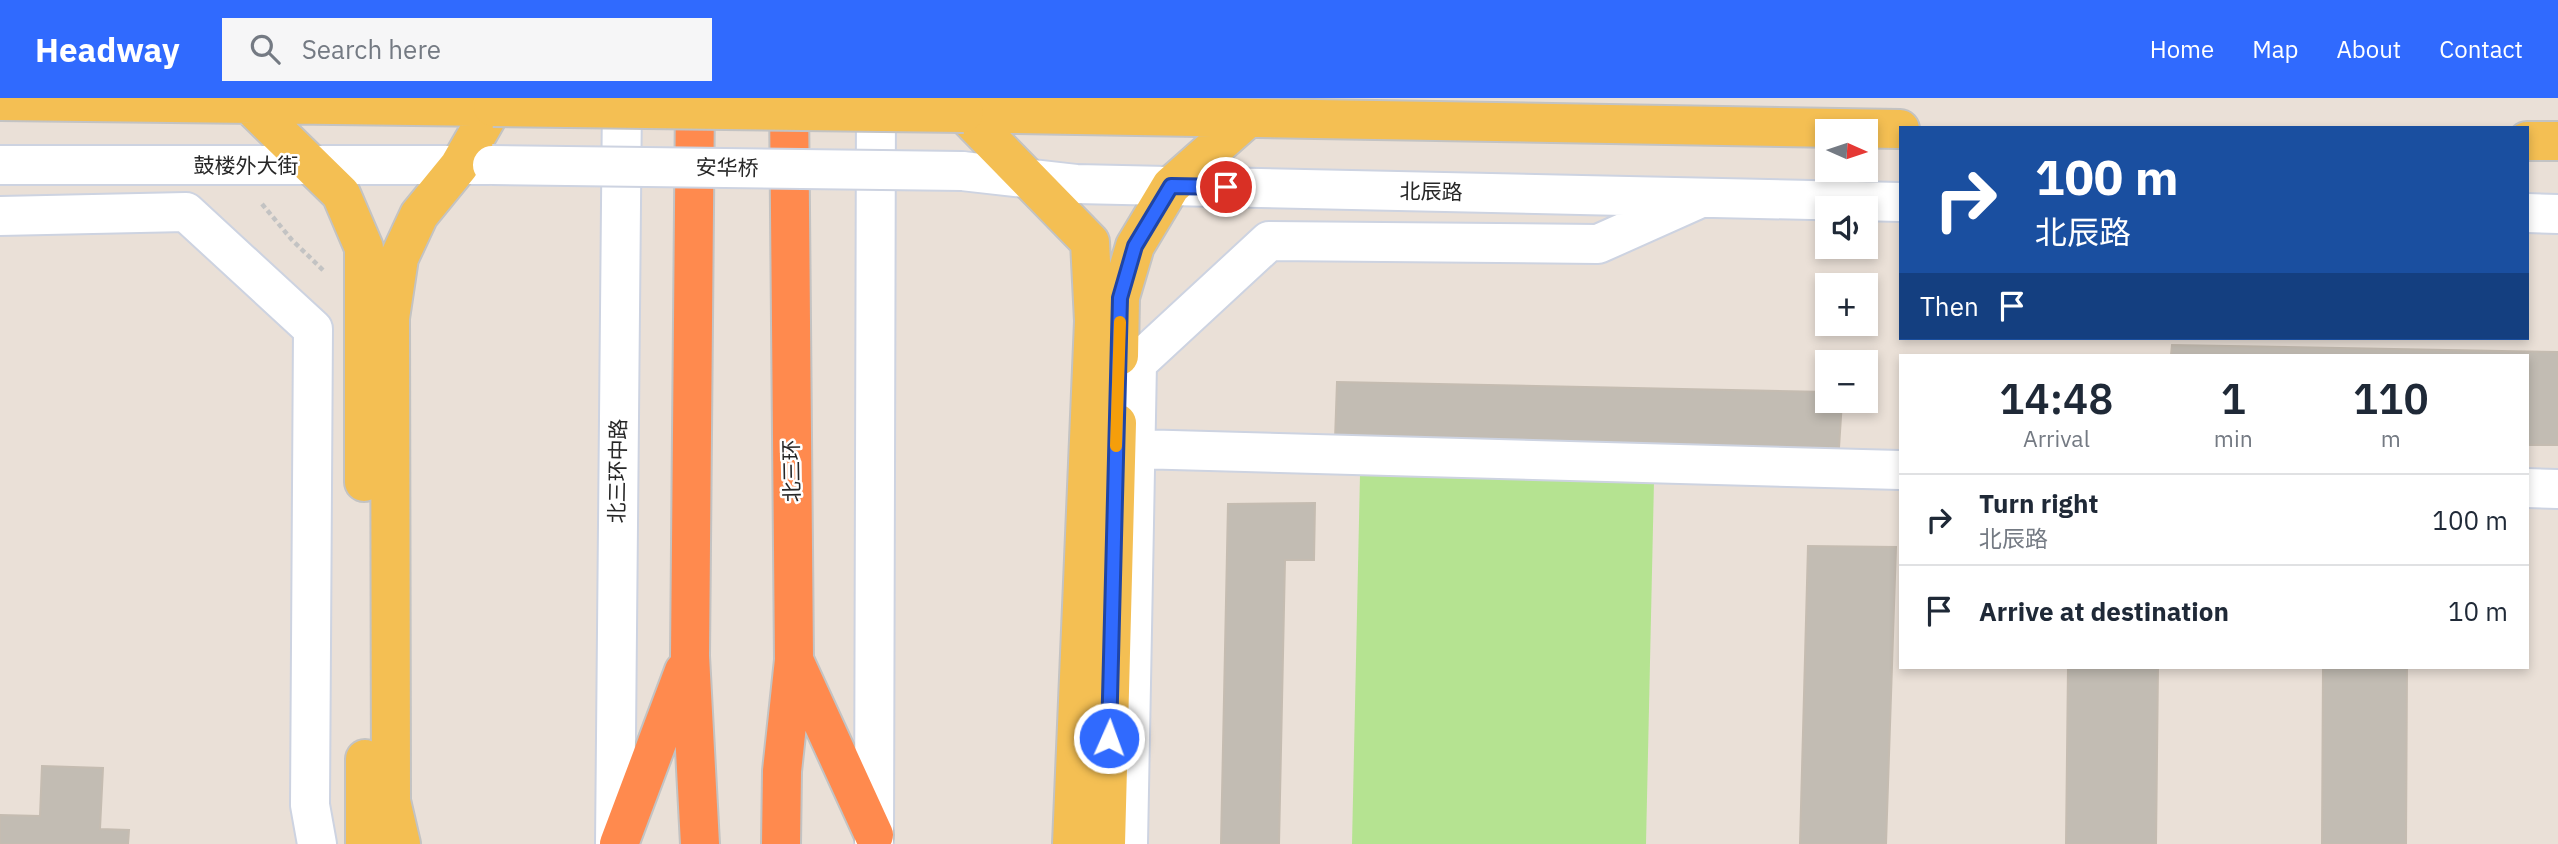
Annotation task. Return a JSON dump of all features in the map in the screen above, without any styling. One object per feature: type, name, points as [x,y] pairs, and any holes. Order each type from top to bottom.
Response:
[{"type":"highway","points":[[695,98],[690,656],[700,844]]},
{"type":"highway","name":"北三环","points":[[781,844],[782,771],[794,660],[789,98]]},
{"type":"highway","points":[[617,844],[690,656]]},
{"type":"highway","points":[[794,660],[876,841]]},
{"type":"main road","points":[[0,101],[964,113],[1899,129]]},
{"type":"main road","points":[[249,104],[341,194],[364,248],[365,844]]},
{"type":"main road","points":[[401,844],[391,800],[390,318],[399,258],[419,215],[476,166],[493,107]]},
{"type":"main road","points":[[964,113],[1090,242],[1094,321],[1072,844]]},
{"type":"main road","points":[[1106,844],[1120,298],[1135,246],[1171,186],[1248,118]]},
{"type":"main road","points":[[2529,141],[2558,141]]},
{"type":"street","name":"北三环中路","points":[[617,844],[622,98]]},
{"type":"street","points":[[876,98],[876,841]]},
{"type":"street","name":"鼓楼外大街","points":[[0,165],[476,166]]},
{"type":"street","name":"安华桥","points":[[476,166],[962,171]]},
{"type":"street","name":"北辰路","points":[[962,171],[1076,184],[1899,202]]},
{"type":"street","points":[[1128,844],[1137,363],[1269,241],[1598,244],[1701,198]]},
{"type":"street","points":[[0,216],[186,212],[313,329],[310,805],[317,844]]},
{"type":"street","points":[[2529,213],[2558,214]]},
{"type":"street","points":[[1136,449],[1899,470]]},
{"type":"street","points":[[2529,488],[2558,489]]},
{"type":"path","points":[[254,195],[292,240],[326,273]]},
{"type":"green space","points":[[1360,474],[1654,481],[1646,844],[1352,844]]},
{"type":"building","points":[[2172,345],[2558,352],[2558,445],[2529,445],[2529,354],[2171,354]]},
{"type":"building","points":[[1337,382],[1815,392],[1815,413],[1841,413],[1839,448],[1335,440]]},
{"type":"building","points":[[1315,503],[1314,560],[1285,560],[1279,844],[1221,844],[1228,504]]},
{"type":"building","points":[[1808,546],[1896,547],[1886,844],[1800,844]]},
{"type":"building","points":[[2068,669],[2158,669],[2156,844],[2066,844]]},
{"type":"building","points":[[2323,669],[2407,669],[2406,844],[2322,844]]},
{"type":"building","points":[[42,766],[103,768],[100,829],[129,830],[128,844],[0,844],[0,815],[40,816]]},
{"type":"slow traffic","points":[[1116,446],[1120,322]]},
{"type":"route","points":[[1109,738],[1120,298],[1135,246],[1171,186],[1226,187]]}]
